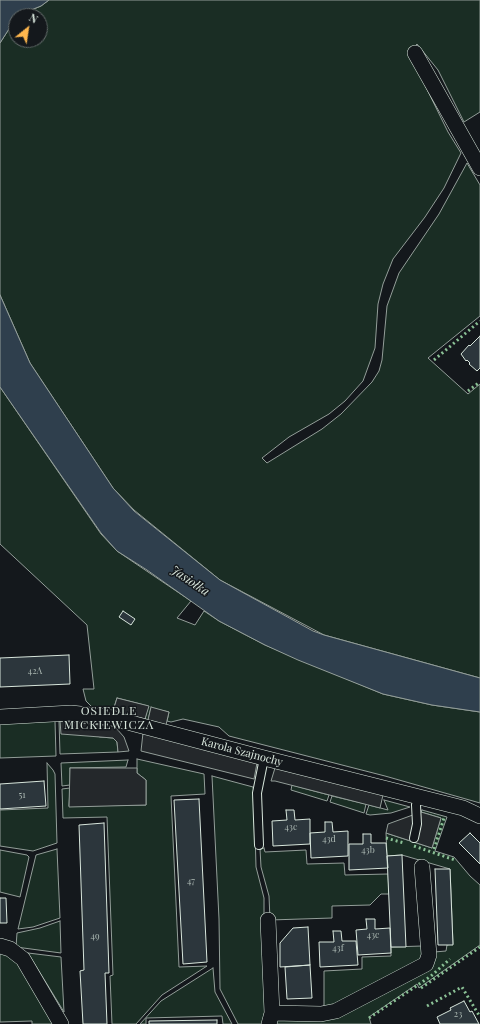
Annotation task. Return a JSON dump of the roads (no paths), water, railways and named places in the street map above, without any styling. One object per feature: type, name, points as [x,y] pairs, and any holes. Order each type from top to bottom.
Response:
[{"type":"street","points":[[415,53],[480,168]]},
{"type":"street","name":"Karola Szajnochy","points":[[0,717],[70,713],[108,717],[462,808],[480,816]]},
{"type":"street","points":[[268,920],[271,1018],[321,1014],[336,1011],[426,964],[429,955],[422,867]]},
{"type":"street","points":[[0,946],[10,949],[23,959],[61,1024]]},
{"type":"lane","points":[[259,845],[257,793],[264,758]]},
{"type":"lane","points":[[414,838],[417,824],[416,805],[418,797]]},
{"type":"water","points":[[0,0],[49,0],[36,8],[8,8],[8,30],[0,43]]},
{"type":"water","name":"Jasiołka","points":[[0,295],[30,363],[113,488],[134,511],[220,580],[313,631],[480,678],[480,712],[432,705],[383,694],[298,660],[219,621],[147,570],[117,551],[101,533],[0,387]]},
{"type":"district","name":"OSIEDLE MICKIEWICZA","points":[[109,718]]}]
